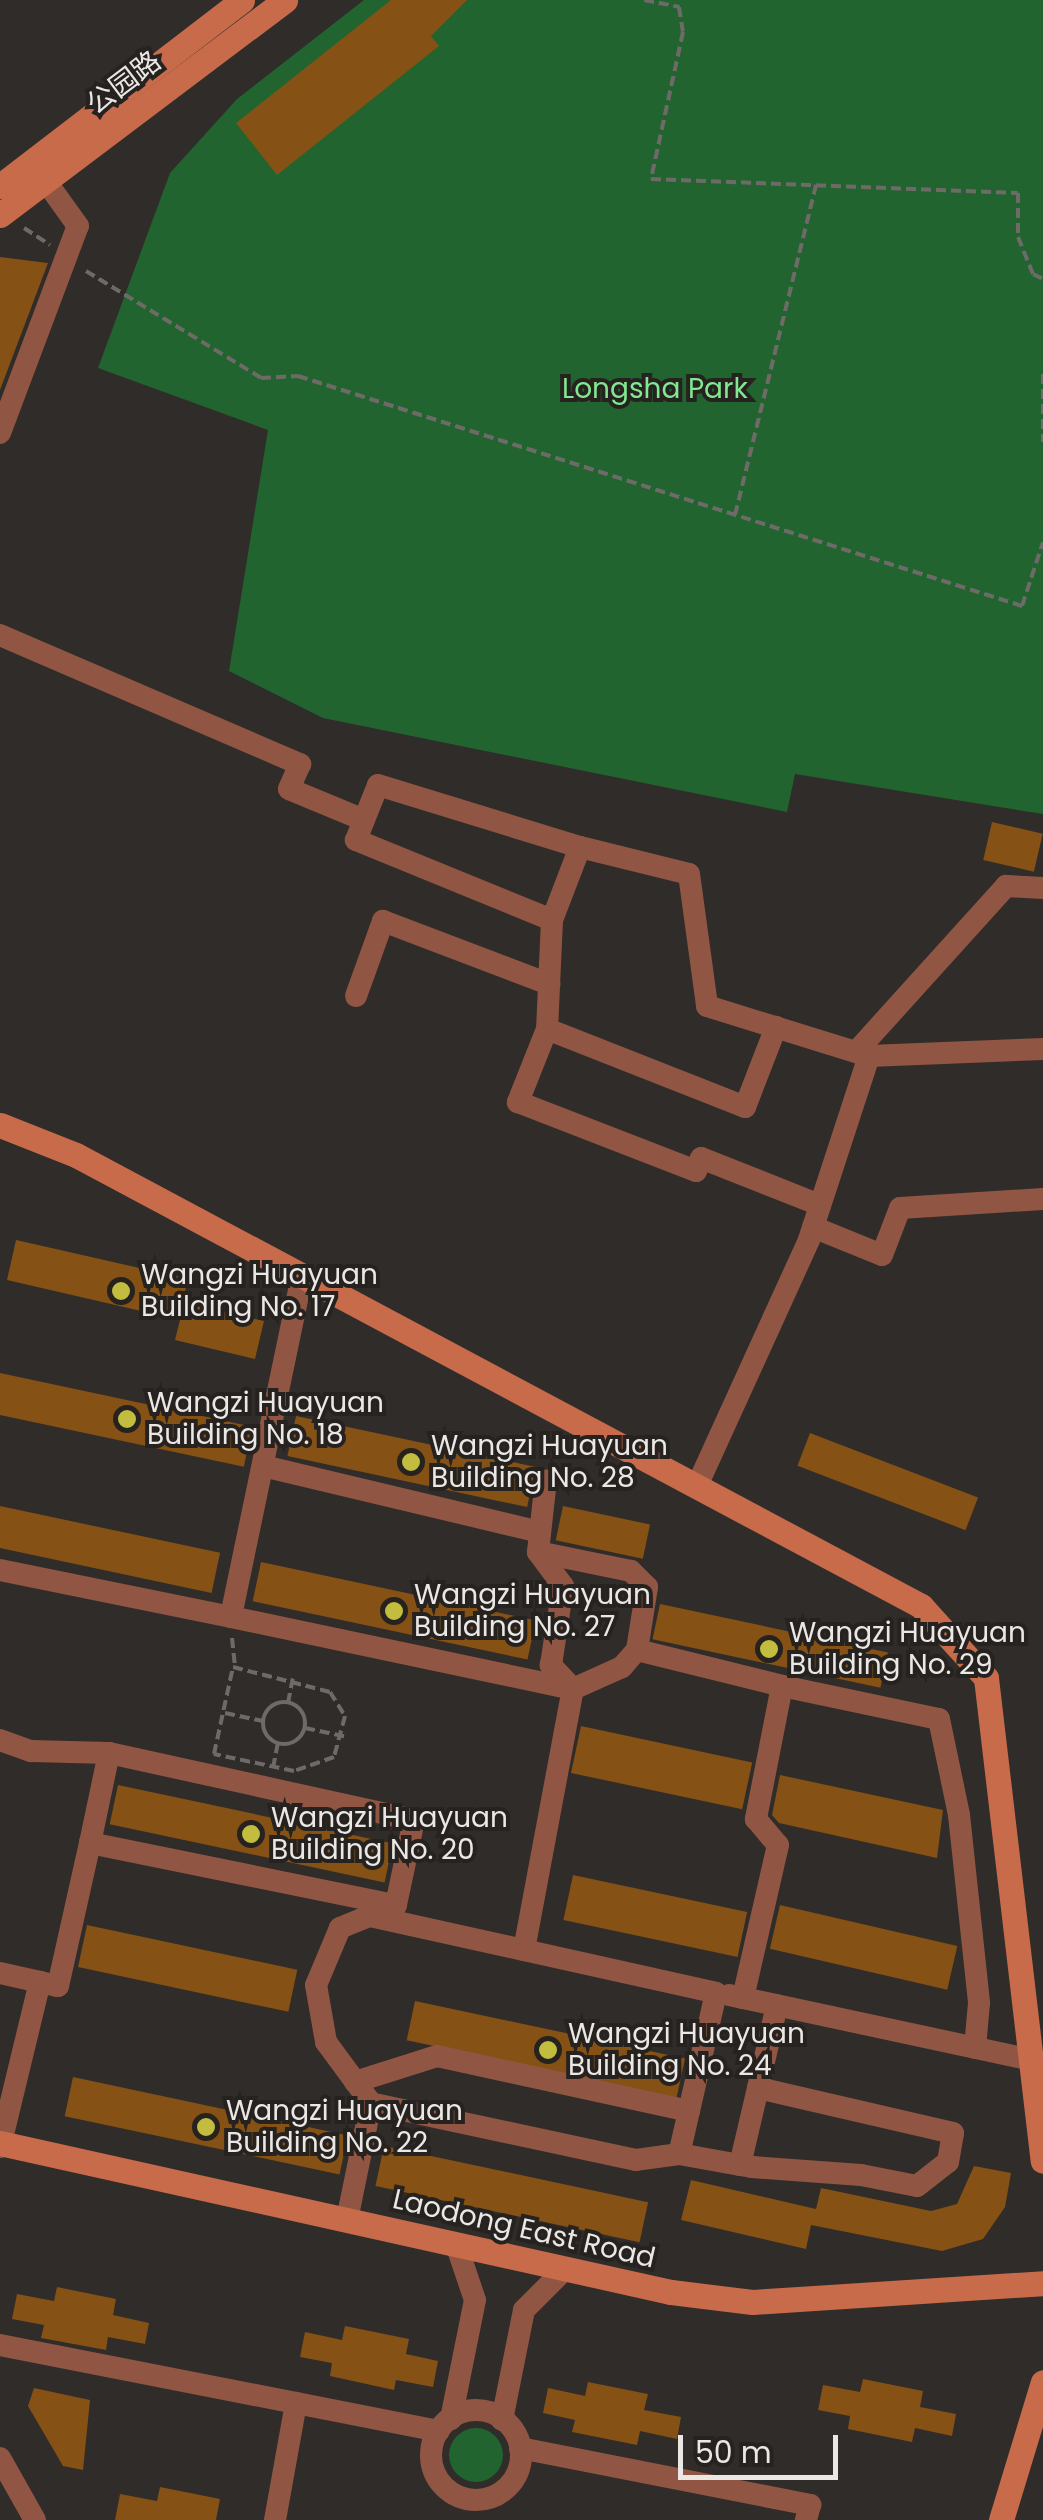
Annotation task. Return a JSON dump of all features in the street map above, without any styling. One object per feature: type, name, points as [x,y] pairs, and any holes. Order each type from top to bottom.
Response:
[{"type":"street","points":[[0,186],[38,171],[242,0]]},
{"type":"street","name":"公园路","points":[[2,214],[38,171],[286,0]]},
{"type":"street","points":[[0,432],[78,226],[38,171]]},
{"type":"street","points":[[0,635],[300,764],[289,789],[364,820]]},
{"type":"street","points":[[552,920],[356,840],[378,785],[580,847],[689,874],[707,1006],[862,1054],[1043,1049]]},
{"type":"street","points":[[580,847],[552,920],[546,1029],[518,1102],[696,1171],[701,1158],[817,1216],[882,1255],[900,1208],[1043,1199]]},
{"type":"street","points":[[698,1486],[817,1216],[862,1054],[1006,886],[1043,888]]},
{"type":"street","points":[[356,996],[383,922],[549,984]]},
{"type":"street","points":[[546,1029],[745,1106],[776,1028]]},
{"type":"street","points":[[0,1125],[76,1156],[921,1606],[986,1678],[1043,2161]]},
{"type":"street","points":[[231,1617],[302,1276]]},
{"type":"street","points":[[0,1570],[572,1689],[622,1667],[637,1650],[647,1588],[631,1571],[263,1466]]},
{"type":"street","points":[[546,1480],[537,1542],[563,1586],[552,1665],[572,1689]]},
{"type":"street","points":[[637,1650],[782,1686],[940,1718],[959,1816],[979,2003],[975,2048]]},
{"type":"street","points":[[743,1998],[778,1845],[756,1819],[782,1686]]},
{"type":"street","points":[[524,1950],[572,1689]]},
{"type":"street","points":[[0,1740],[31,1751],[109,1753],[414,1820],[396,1905]]},
{"type":"street","points":[[0,1973],[58,1986],[109,1753]]},
{"type":"street","points":[[90,1843],[396,1905]]},
{"type":"street","points":[[396,1905],[340,1928],[316,1985],[326,2042],[371,2103],[636,2160],[679,2154],[917,2186],[948,2162],[953,2134],[758,2088]]},
{"type":"street","points":[[370,1916],[1031,2060]]},
{"type":"street","points":[[1,2145],[40,1982]]},
{"type":"street","points":[[679,2154],[716,1992]]},
{"type":"street","points":[[740,2165],[777,2006]]},
{"type":"street","points":[[355,2082],[437,2056],[689,2112]]},
{"type":"street","points":[[347,2220],[371,2103]]},
{"type":"street","name":"Laodong East Road","points":[[1,2145],[565,2269],[752,2302],[1043,2283]]},
{"type":"street","points":[[456,2244],[475,2300],[433,2469],[467,2510],[506,2489],[520,2448]]},
{"type":"street","points":[[502,2420],[524,2310],[565,2269]]},
{"type":"street","points":[[0,2345],[296,2403],[445,2425],[469,2411],[502,2420],[520,2448],[810,2505],[806,2520]]},
{"type":"street","points":[[1002,2520],[1043,2382]]},
{"type":"street","points":[[275,2520],[296,2403]]},
{"type":"street","points":[[0,2458],[34,2520]]},
{"type":"path","points":[[644,0],[679,6],[683,32],[651,178],[1018,192],[1018,237],[1032,274],[1043,279]]},
{"type":"path","points":[[736,515],[816,184]]},
{"type":"path","points":[[2,214],[261,378],[298,376],[1022,606],[1043,542]]},
{"type":"path","points":[[1043,374],[1043,442]]},
{"type":"path","points":[[231,1617],[235,1668],[214,1754],[294,1771],[322,1766],[344,1736],[344,1716],[330,1692],[293,1678],[235,1668]]},
{"type":"path","points":[[288,1703],[293,1678]]},
{"type":"path","points":[[223,1712],[264,1722],[280,1744],[294,1742],[305,1728],[302,1711],[288,1703],[271,1707],[264,1722]]},
{"type":"path","points":[[305,1728],[344,1736]]},
{"type":"green space","name":"Longsha Park","points":[[364,0],[1043,0],[1043,814],[795,774],[787,812],[323,718],[229,671],[268,430],[98,368],[170,173],[237,99]]},
{"type":"green space","points":[[476,2428],[495,2436],[503,2455],[495,2474],[476,2482],[457,2474],[449,2455],[457,2436]]},
{"type":"building","points":[[391,0],[467,0],[431,36],[439,46],[277,175],[236,123]]},
{"type":"building","points":[[0,257],[48,263],[0,390]]},
{"type":"building","points":[[992,822],[1043,834],[1034,872],[983,860]]},
{"type":"building","name":"Wangzi Huayuan Building No. 17","points":[[16,1240],[188,1279],[182,1303],[264,1321],[255,1359],[175,1340],[180,1320],[7,1280]]},
{"type":"building","name":"Wangzi Huayuan Building No. 18","points":[[0,1373],[252,1427],[244,1467],[0,1415]]},
{"type":"building","name":"Wangzi Huayuan Building No. 28","points":[[296,1416],[536,1467],[527,1507],[287,1456]]},
{"type":"building","points":[[810,1433],[978,1498],[966,1530],[797,1466]]},
{"type":"building","points":[[0,1506],[220,1553],[212,1593],[0,1548]]},
{"type":"building","points":[[563,1506],[650,1525],[643,1559],[556,1540]]},
{"type":"building","name":"Wangzi Huayuan Building No. 27","points":[[261,1562],[536,1620],[528,1660],[253,1601]]},
{"type":"building","name":"Wangzi Huayuan Building No. 29","points":[[660,1604],[888,1652],[880,1688],[653,1639]]},
{"type":"building","points":[[581,1726],[752,1762],[742,1809],[571,1773]]},
{"type":"building","points":[[780,1775],[943,1810],[937,1858],[779,1823],[772,1815]]},
{"type":"building","name":"Wangzi Huayuan Building No. 20","points":[[118,1785],[393,1843],[385,1883],[110,1824]]},
{"type":"building","points":[[573,1875],[747,1912],[738,1957],[563,1920]]},
{"type":"building","points":[[780,1905],[957,1946],[947,1990],[770,1949]]},
{"type":"building","points":[[87,1925],[297,1970],[288,2012],[78,1967]]},
{"type":"building","name":"Wangzi Huayuan Building No. 24","points":[[415,2001],[685,2058],[677,2098],[407,2040]]},
{"type":"building","name":"Wangzi Huayuan Building No. 22","points":[[73,2077],[348,2135],[340,2175],[65,2116]]},
{"type":"building","points":[[384,2146],[648,2202],[640,2242],[375,2186]]},
{"type":"building","points":[[974,2166],[1011,2173],[1005,2207],[983,2239],[942,2251],[811,2225],[806,2249],[681,2220],[691,2180],[816,2209],[821,2188],[931,2211],[957,2204]]},
{"type":"building","points":[[57,2287],[116,2299],[113,2315],[149,2323],[145,2344],[108,2337],[106,2350],[41,2338],[44,2325],[12,2319],[17,2294],[54,2301]]},
{"type":"building","points":[[345,2326],[409,2339],[406,2354],[438,2361],[433,2387],[396,2380],[394,2390],[330,2376],[332,2363],[300,2357],[305,2332],[342,2340]]},
{"type":"building","points":[[863,2379],[923,2391],[920,2407],[956,2414],[952,2436],[915,2428],[912,2442],[848,2429],[850,2416],[818,2410],[823,2385],[860,2392]]},
{"type":"building","points":[[588,2382],[648,2394],[644,2410],[681,2417],[677,2439],[640,2431],[637,2445],[572,2432],[575,2420],[543,2413],[548,2388],[585,2396]]},
{"type":"building","points":[[34,2388],[90,2400],[83,2470],[63,2466],[28,2406]]},
{"type":"building","points":[[160,2487],[220,2499],[216,2520],[115,2520],[120,2494],[157,2501]]},
{"type":"place","name":"Wangzi Huayuan Building No. 17","points":[[121,1291]]},
{"type":"place","name":"Wangzi Huayuan Building No. 18","points":[[127,1419]]},
{"type":"place","name":"Wangzi Huayuan Building No. 28","points":[[411,1462]]},
{"type":"place","name":"Wangzi Huayuan Building No. 27","points":[[394,1611]]},
{"type":"place","name":"Wangzi Huayuan Building No. 29","points":[[769,1649]]},
{"type":"place","name":"Wangzi Huayuan Building No. 20","points":[[251,1834]]},
{"type":"place","name":"Wangzi Huayuan Building No. 24","points":[[548,2050]]},
{"type":"place","name":"Wangzi Huayuan Building No. 22","points":[[206,2127]]}]
